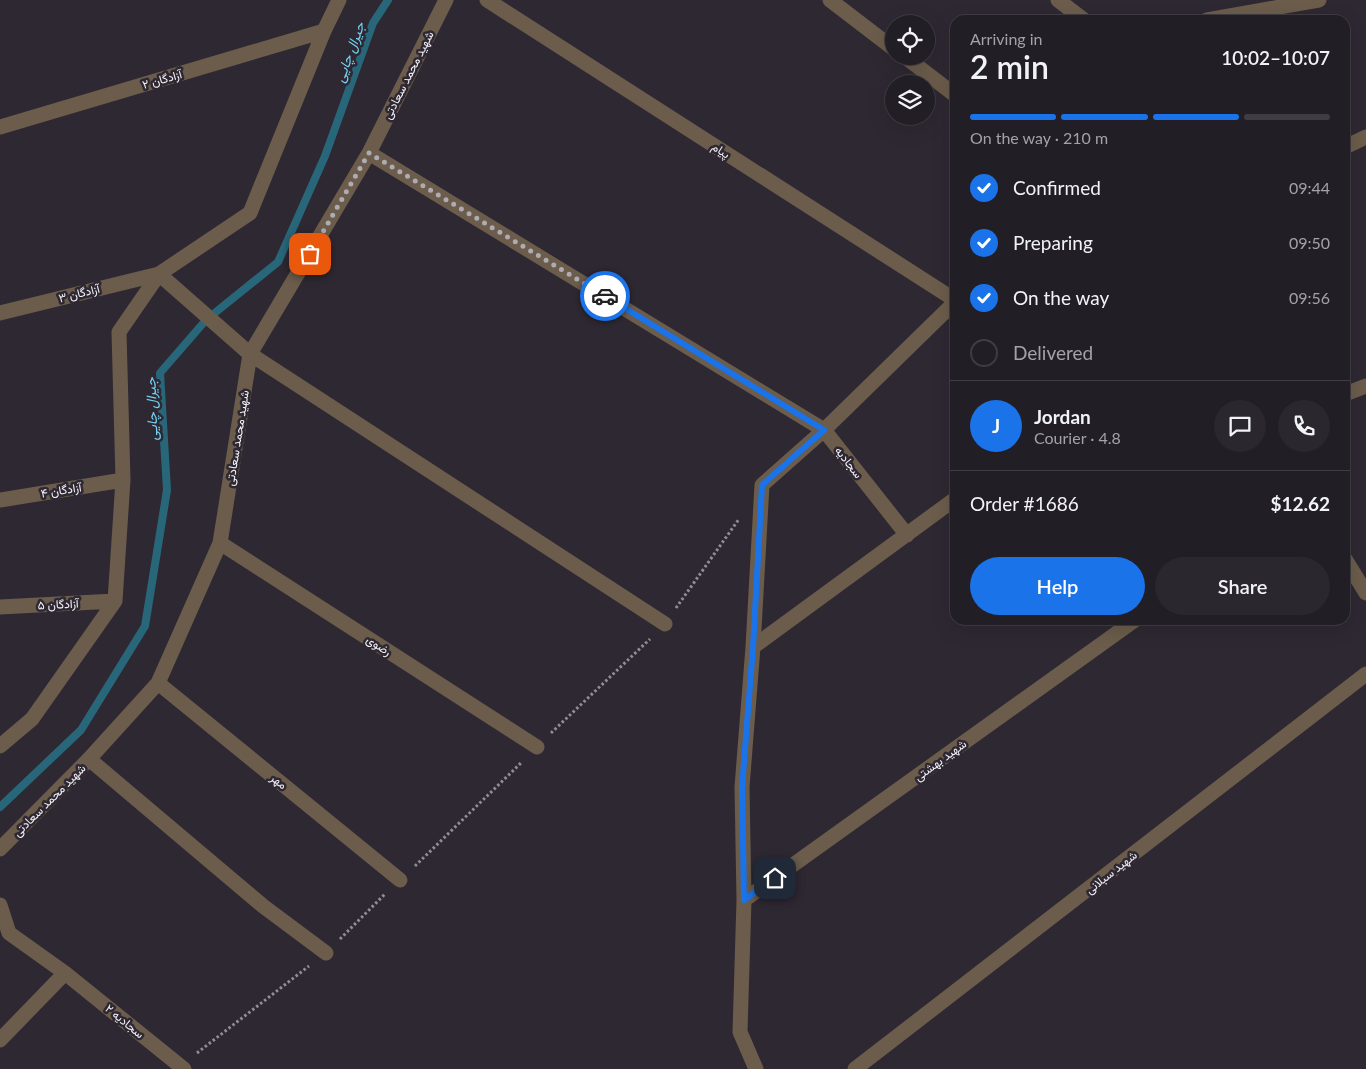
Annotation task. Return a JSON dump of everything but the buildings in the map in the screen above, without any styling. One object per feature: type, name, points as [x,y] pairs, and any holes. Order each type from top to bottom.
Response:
[{"type":"street","points":[[0,746],[32,719],[115,601],[123,480],[119,332],[159,274],[250,213],[324,31],[340,0]]},
{"type":"street","name":"شهید محمد سعادتی","points":[[0,849],[89,759],[158,683],[220,543],[250,354],[369,153],[446,0]]},
{"type":"street","name":"پیام","points":[[487,0],[950,298]]},
{"type":"street","points":[[830,0],[885,41]]},
{"type":"street","points":[[1058,0],[1078,15]]},
{"type":"street","points":[[1235,15],[1319,0]]},
{"type":"street","name":"آزادگان ۲","points":[[0,127],[324,31]]},
{"type":"street","points":[[915,65],[950,92]]},
{"type":"street","points":[[1350,145],[1366,138]]},
{"type":"street","name":"سجادیه","points":[[369,153],[824,430],[907,534]]},
{"type":"street","points":[[159,274],[250,354],[666,624]]},
{"type":"street","name":"آزادگان ۳","points":[[0,313],[159,274]]},
{"type":"street","points":[[756,1069],[740,1032],[744,900],[742,787],[753,647],[762,485],[824,430],[950,306]]},
{"type":"street","points":[[1350,392],[1366,386]]},
{"type":"street","name":"آزادگان ۴","points":[[0,500],[123,480]]},
{"type":"street","points":[[753,647],[950,503]]},
{"type":"street","name":"رضوی","points":[[220,543],[537,748]]},
{"type":"street","points":[[1350,566],[1366,593]]},
{"type":"street","name":"آزادگان ۵","points":[[0,607],[115,601]]},
{"type":"street","name":"شهید بهشتی","points":[[744,900],[1128,625]]},
{"type":"street","name":"شهید سبلانی","points":[[855,1069],[1366,674]]},
{"type":"street","name":"مهر","points":[[158,683],[400,880]]},
{"type":"street","points":[[89,759],[263,906],[326,952]]},
{"type":"street","name":"سجادیه ۲","points":[[0,905],[9,933],[65,974],[182,1067]]},
{"type":"street","points":[[0,1040],[65,974]]},
{"type":"path","points":[[182,1067],[326,952],[666,624],[739,518]]},
{"type":"waterway","name":"جیرال چایی","points":[[0,807],[81,730],[145,626],[167,490],[160,373],[206,320],[278,262],[325,156],[373,23],[388,0]]},
{"type":"way so far","points":[[310,254],[369,153],[605,296]]},
{"type":"route","points":[[605,296],[824,430],[762,485],[753,647],[742,787],[744,900],[775,878]]}]
